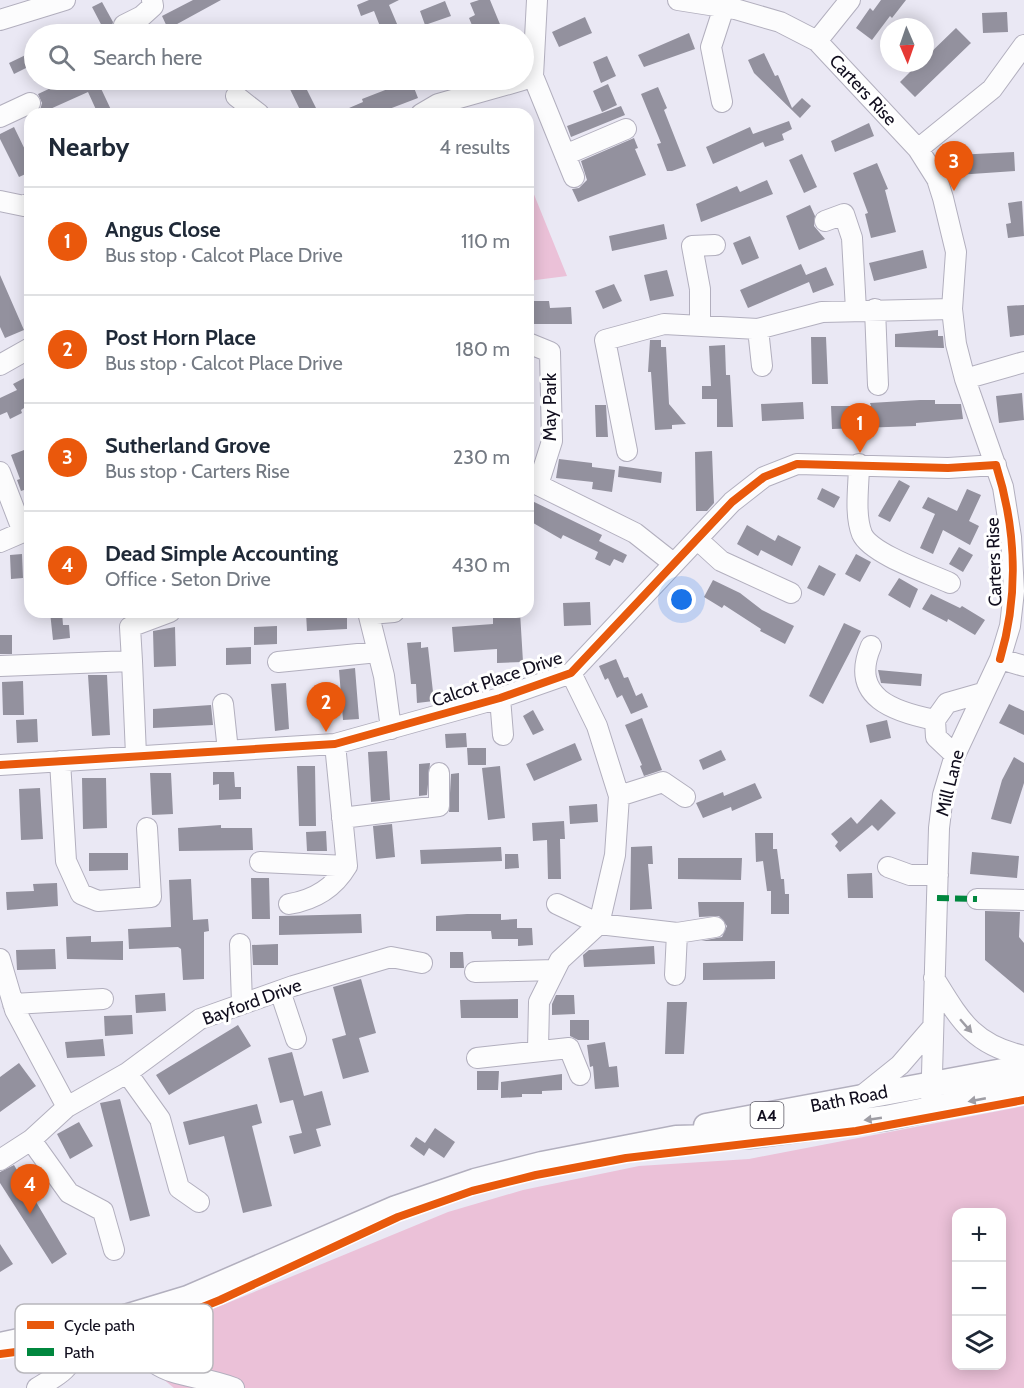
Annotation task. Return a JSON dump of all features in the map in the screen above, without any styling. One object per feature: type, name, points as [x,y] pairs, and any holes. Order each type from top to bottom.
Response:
[{"type":"main road","name":"Bath Road","points":[[676,1138],[707,1126],[1024,1067]]},
{"type":"main road","name":"Bath Road","points":[[168,1304],[211,1290],[423,1198],[542,1164],[676,1138],[749,1136],[931,1109],[1024,1090]]},
{"type":"main road","name":"Bath Road","points":[[0,1345],[15,1342]]},
{"type":"street","points":[[0,20],[65,0]]},
{"type":"street","points":[[126,24],[147,12],[153,6],[152,0]]},
{"type":"street","points":[[534,24],[537,0]]},
{"type":"street","name":"Carters Rise","points":[[678,0],[724,7],[780,22],[817,41],[918,149],[937,179],[954,236],[956,278],[952,309],[956,344],[965,379],[996,465],[1018,537],[1010,626],[1000,659]]},
{"type":"street","points":[[817,41],[850,0]]},
{"type":"street","points":[[722,102],[711,47],[724,7]]},
{"type":"street","points":[[918,149],[992,88],[1024,45]]},
{"type":"street","points":[[431,108],[486,90]]},
{"type":"street","points":[[533,90],[574,177]]},
{"type":"street","points":[[236,96],[251,108]]},
{"type":"street","points":[[3,115],[30,103]]},
{"type":"street","points":[[565,155],[626,129]]},
{"type":"street","points":[[1,197],[24,206]]},
{"type":"street","points":[[825,221],[844,214],[852,238],[878,385]]},
{"type":"street","points":[[700,324],[700,289],[690,237],[715,245]]},
{"type":"street","points":[[627,451],[605,340],[664,324],[700,324],[758,329],[822,312],[866,309],[952,309]]},
{"type":"street","points":[[758,329],[762,366]]},
{"type":"street","name":"May Park","points":[[534,345],[550,352],[552,441],[534,480]]},
{"type":"street","points":[[0,365],[24,351]]},
{"type":"street","points":[[965,379],[1024,363]]},
{"type":"street","name":"Calcot Place Drive","points":[[0,765],[335,744],[500,698],[571,673],[732,502],[764,477],[797,464],[948,468],[996,465]]},
{"type":"street","points":[[859,464],[859,513],[863,536],[873,548],[950,583]]},
{"type":"street","points":[[0,472],[24,524]]},
{"type":"street","name":"May Park","points":[[534,482],[635,533],[673,563]]},
{"type":"street","points":[[0,542],[24,532]]},
{"type":"street","points":[[698,540],[721,561],[791,593]]},
{"type":"street","points":[[136,755],[130,627],[154,618]]},
{"type":"street","points":[[370,618],[391,729]]},
{"type":"street","points":[[871,646],[865,661],[868,685],[882,704],[900,712],[935,720]]},
{"type":"street","points":[[278,662],[378,652]]},
{"type":"street","points":[[1000,659],[1024,666]]},
{"type":"street","name":"Mill Lane","points":[[931,1109],[932,1028],[943,795],[955,755],[982,693],[1000,659]]},
{"type":"street","points":[[0,666],[132,661]]},
{"type":"street","points":[[538,1049],[539,1002],[560,960],[599,924],[615,855],[619,796],[597,726],[571,673]]},
{"type":"street","points":[[955,755],[936,737],[935,720],[948,703],[982,693]]},
{"type":"street","points":[[500,698],[503,735]]},
{"type":"street","points":[[223,704],[228,751]]},
{"type":"street","points":[[289,904],[302,902],[332,886],[346,866],[335,744]]},
{"type":"street","points":[[60,761],[66,861],[81,894],[98,901],[150,897],[147,828]]},
{"type":"street","points":[[342,818],[439,807],[439,773]]},
{"type":"street","points":[[619,796],[663,782],[685,797]]},
{"type":"street","points":[[260,862],[346,866]]},
{"type":"street","points":[[888,867],[910,875],[938,875]]},
{"type":"street","points":[[977,899],[1024,900]]},
{"type":"street","points":[[557,904],[599,924],[677,933],[715,927]]},
{"type":"street","points":[[675,975],[677,933]]},
{"type":"street","points":[[240,944],[242,1004]]},
{"type":"street","name":"Bayford Drive","points":[[0,1160],[31,1140],[67,1107],[127,1073],[200,1019],[280,991],[391,957],[422,963]]},
{"type":"street","points":[[0,959],[13,1004],[67,1107]]},
{"type":"street","points":[[475,972],[555,970]]},
{"type":"street","points":[[934,978],[972,1033],[995,1048],[1024,1056]]},
{"type":"street","points":[[280,991],[296,1039]]},
{"type":"street","points":[[13,1004],[103,999]]},
{"type":"street","points":[[859,1098],[900,1065],[932,1028]]},
{"type":"street","points":[[477,1058],[538,1049],[569,1048],[580,1075]]},
{"type":"street","points":[[127,1073],[160,1119],[179,1188],[199,1202]]},
{"type":"street","points":[[31,1140],[69,1193],[103,1211],[114,1250]]},
{"type":"street","points":[[37,1388],[61,1373]]},
{"type":"street","points":[[172,1373],[200,1384],[234,1388]]},
{"type":"shaded area","points":[[534,194],[567,276],[534,280]]},
{"type":"shaded area","points":[[1024,1106],[1024,1388],[174,1388],[156,1373],[213,1373],[213,1309],[448,1212],[523,1190],[639,1166],[749,1159]]},
{"type":"building","points":[[193,0],[221,0],[177,24],[166,24],[162,16]]},
{"type":"building","points":[[369,0],[399,0],[389,5],[397,24],[379,24],[374,11],[361,16],[357,5]]},
{"type":"building","points":[[490,0],[500,24],[472,24],[469,18],[475,15],[470,3]]},
{"type":"building","points":[[881,0],[906,0],[892,18],[890,16],[880,18],[880,29],[872,40],[856,28],[870,8],[873,11]]},
{"type":"building","points":[[445,1],[451,16],[425,24],[420,11]]},
{"type":"building","points":[[102,2],[112,24],[101,24],[92,7]]},
{"type":"building","points":[[1007,12],[1008,32],[983,33],[982,13]]},
{"type":"building","points":[[585,17],[592,33],[559,47],[552,32]]},
{"type":"building","points":[[956,28],[971,43],[915,97],[900,82],[910,72],[934,72],[934,49]]},
{"type":"building","points":[[689,33],[695,49],[644,67],[638,55]]},
{"type":"building","points":[[764,53],[775,76],[778,75],[792,108],[802,98],[811,106],[800,118],[754,73],[748,60]]},
{"type":"building","points":[[24,56],[24,69],[14,74],[9,63]]},
{"type":"building","points":[[607,56],[616,76],[601,83],[593,62]]},
{"type":"building","points":[[608,84],[617,105],[602,112],[593,91]]},
{"type":"building","points":[[658,87],[667,108],[664,110],[686,166],[672,171],[667,171],[657,144],[661,143],[641,94]]},
{"type":"building","points":[[47,90],[102,90],[110,108],[95,108],[88,92],[52,108],[41,108],[42,103],[38,94]]},
{"type":"building","points":[[290,90],[307,90],[316,108],[299,108]]},
{"type":"building","points":[[385,90],[415,90],[418,98],[392,108],[349,108],[363,102],[362,99]]},
{"type":"building","points":[[621,106],[625,115],[571,137],[567,126]]},
{"type":"building","points":[[789,121],[792,129],[782,134],[784,140],[765,147],[763,142],[713,164],[706,147],[750,127],[753,134]]},
{"type":"building","points":[[869,123],[874,136],[835,152],[831,141]]},
{"type":"building","points":[[14,127],[24,148],[24,175],[19,177],[0,139],[0,134]]},
{"type":"building","points":[[634,138],[638,148],[635,149],[646,175],[578,202],[572,189],[579,188],[587,180],[581,161]]},
{"type":"building","points":[[1014,152],[1015,171],[957,175],[956,155]]},
{"type":"building","points":[[802,154],[817,187],[804,193],[789,160]]},
{"type":"building","points":[[877,163],[888,189],[885,190],[896,232],[871,238],[865,214],[868,213],[853,173]]},
{"type":"building","points":[[767,180],[773,194],[701,222],[696,204],[737,186],[740,192]]},
{"type":"building","points":[[1022,201],[1024,236],[1008,238],[1006,224],[1011,223],[1008,203]]},
{"type":"building","points":[[810,205],[815,216],[814,226],[825,239],[799,250],[786,216]]},
{"type":"building","points":[[664,224],[667,239],[612,251],[609,236]]},
{"type":"building","points":[[750,236],[759,258],[742,265],[733,243]]},
{"type":"building","points":[[923,250],[927,268],[874,281],[869,263]]},
{"type":"building","points":[[801,264],[806,275],[826,267],[834,285],[813,293],[809,282],[748,308],[740,290]]},
{"type":"building","points":[[667,270],[674,296],[650,301],[644,275]]},
{"type":"building","points":[[0,275],[24,330],[5,338],[0,327]]},
{"type":"building","points":[[614,284],[622,301],[603,309],[595,291]]},
{"type":"building","points":[[534,301],[549,301],[550,308],[571,307],[572,324],[534,324]]},
{"type":"building","points":[[1024,305],[1024,335],[1010,337],[1007,306]]},
{"type":"building","points":[[938,330],[938,336],[943,336],[944,348],[895,347],[895,334]]},
{"type":"building","points":[[811,337],[826,337],[828,384],[812,384]]},
{"type":"building","points":[[650,340],[661,340],[661,347],[666,347],[669,404],[686,424],[672,425],[672,429],[655,430],[651,372],[648,372]]},
{"type":"building","points":[[725,345],[726,375],[730,375],[733,427],[717,427],[717,399],[702,399],[702,386],[711,386],[709,346]]},
{"type":"building","points":[[24,378],[24,408],[21,410],[22,413],[10,419],[7,412],[0,415],[0,398],[17,390],[13,384]]},
{"type":"building","points":[[1022,393],[1024,420],[999,423],[996,396]]},
{"type":"building","points":[[935,400],[935,404],[961,404],[963,419],[916,423],[916,426],[832,429],[831,406],[871,406],[870,403]]},
{"type":"building","points":[[803,402],[804,419],[762,421],[761,404]]},
{"type":"building","points":[[595,405],[606,405],[608,437],[596,437]]},
{"type":"building","points":[[24,450],[24,490],[21,491],[17,480],[20,479],[11,455]]},
{"type":"building","points":[[712,451],[714,503],[707,511],[696,511],[695,452]]},
{"type":"building","points":[[559,459],[592,463],[592,467],[615,470],[612,492],[592,489],[593,482],[556,478]]},
{"type":"building","points":[[619,466],[662,472],[661,483],[618,477]]},
{"type":"building","points":[[899,480],[910,486],[890,522],[878,516]]},
{"type":"building","points":[[822,488],[840,497],[834,508],[817,499]]},
{"type":"building","points":[[967,489],[981,495],[969,521],[979,526],[970,545],[943,530],[933,554],[920,548],[935,514],[922,508],[928,497],[957,511]]},
{"type":"building","points":[[534,502],[602,535],[599,541],[627,555],[623,563],[614,559],[610,566],[595,559],[598,552],[563,535],[561,539],[534,523]]},
{"type":"building","points":[[747,525],[775,541],[778,535],[801,547],[792,566],[761,550],[758,556],[737,544]]},
{"type":"building","points":[[959,547],[973,555],[963,572],[949,564]]},
{"type":"building","points":[[22,554],[23,578],[11,579],[10,555]]},
{"type":"building","points":[[856,554],[871,562],[860,582],[845,574]]},
{"type":"building","points":[[819,565],[836,574],[824,596],[807,588]]},
{"type":"building","points":[[899,578],[918,589],[910,608],[888,595]]},
{"type":"building","points":[[713,580],[740,593],[762,610],[794,626],[785,644],[760,631],[761,629],[724,605],[722,608],[704,597]]},
{"type":"building","points":[[931,594],[960,608],[962,606],[985,620],[975,635],[948,619],[947,622],[922,609]]},
{"type":"building","points":[[590,602],[591,625],[564,626],[563,603]]},
{"type":"building","points":[[51,618],[62,618],[63,625],[69,625],[70,638],[53,640]]},
{"type":"building","points":[[306,618],[347,618],[347,629],[307,631]]},
{"type":"building","points":[[493,618],[520,618],[523,662],[497,663],[497,649],[454,652],[452,627],[493,624]]},
{"type":"building","points":[[844,623],[861,631],[823,704],[809,696]]},
{"type":"building","points":[[277,626],[277,644],[254,645],[254,627]]},
{"type":"building","points":[[175,627],[176,666],[154,667],[153,631]]},
{"type":"building","points":[[0,635],[12,635],[12,654],[0,654]]},
{"type":"building","points":[[421,642],[421,648],[428,647],[434,701],[417,703],[416,684],[411,684],[407,643]]},
{"type":"building","points":[[251,647],[251,664],[226,665],[226,648]]},
{"type":"building","points":[[616,659],[624,678],[628,677],[636,696],[642,693],[648,707],[631,714],[622,695],[617,698],[608,678],[605,680],[599,666]]},
{"type":"building","points":[[355,668],[359,719],[343,720],[339,670]]},
{"type":"building","points":[[878,670],[922,674],[921,686],[881,683]]},
{"type":"building","points":[[88,675],[107,675],[110,735],[92,736]]},
{"type":"building","points":[[23,681],[24,715],[3,715],[2,682]]},
{"type":"building","points":[[286,683],[289,729],[275,731],[271,684]]},
{"type":"building","points":[[1009,704],[1024,711],[1024,735],[999,723]]},
{"type":"building","points":[[211,705],[213,725],[153,728],[153,709]]},
{"type":"building","points":[[533,710],[544,730],[533,735],[523,716]]},
{"type":"building","points":[[642,718],[662,770],[644,776],[640,766],[642,765],[625,725]]},
{"type":"building","points":[[37,719],[38,742],[17,743],[16,720]]},
{"type":"building","points":[[887,720],[891,738],[870,743],[866,725]]},
{"type":"building","points":[[466,733],[467,747],[446,748],[445,734]]},
{"type":"building","points":[[575,743],[582,760],[534,781],[526,764]]},
{"type":"building","points":[[467,748],[486,748],[486,765],[468,765]]},
{"type":"building","points":[[721,750],[726,760],[703,770],[699,760]]},
{"type":"building","points":[[387,751],[390,800],[371,802],[368,752]]},
{"type":"building","points":[[1014,757],[1024,763],[1024,783],[1011,824],[991,819],[1002,780]]},
{"type":"building","points":[[430,763],[427,795],[419,796],[419,764]]},
{"type":"building","points":[[297,766],[315,766],[316,826],[299,826]]},
{"type":"building","points":[[500,766],[505,818],[488,820],[482,768]]},
{"type":"building","points":[[213,772],[234,772],[235,787],[241,787],[241,799],[219,800],[219,784],[213,785]]},
{"type":"building","points":[[150,773],[171,773],[173,814],[152,815]]},
{"type":"building","points":[[459,773],[459,812],[449,812],[451,774]]},
{"type":"building","points":[[82,778],[106,778],[107,828],[83,829]]},
{"type":"building","points":[[755,783],[762,798],[732,811],[731,807],[703,818],[696,803],[723,792],[724,796]]},
{"type":"building","points":[[40,788],[43,839],[21,840],[19,789]]},
{"type":"building","points":[[881,799],[896,813],[878,831],[872,825],[840,852],[835,846],[838,842],[831,834],[851,817],[857,824]]},
{"type":"building","points":[[597,804],[598,822],[570,824],[569,806]]},
{"type":"building","points":[[564,821],[565,839],[560,839],[561,879],[548,879],[547,840],[533,841],[532,823]]},
{"type":"building","points":[[392,824],[395,857],[376,859],[373,826]]},
{"type":"building","points":[[221,825],[221,828],[252,828],[253,850],[179,851],[178,828]]},
{"type":"building","points":[[326,831],[327,851],[307,851],[306,832]]},
{"type":"building","points":[[755,833],[773,833],[773,849],[777,849],[785,894],[789,894],[789,914],[771,914],[771,891],[767,891],[763,861],[756,862]]},
{"type":"building","points":[[652,846],[653,864],[648,864],[652,909],[630,910],[631,847]]},
{"type":"building","points":[[501,847],[502,861],[421,864],[420,850]]},
{"type":"building","points":[[972,852],[1019,856],[1017,878],[970,874]]},
{"type":"building","points":[[89,853],[128,853],[128,870],[89,871]]},
{"type":"building","points":[[505,854],[518,854],[519,868],[505,869]]},
{"type":"building","points":[[678,858],[742,858],[741,880],[678,879]]},
{"type":"building","points":[[872,873],[873,898],[848,898],[847,874]]},
{"type":"building","points":[[251,878],[269,878],[270,919],[252,919]]},
{"type":"building","points":[[191,879],[193,920],[208,919],[209,931],[204,932],[204,979],[183,980],[181,949],[178,947],[129,949],[128,929],[171,927],[169,880]]},
{"type":"building","points":[[57,883],[58,906],[7,910],[6,892],[34,891],[33,884]]},
{"type":"building","points":[[698,902],[744,902],[743,941],[701,941],[722,937],[727,926],[719,916],[699,917]]},
{"type":"building","points":[[985,911],[1020,912],[1019,937],[1024,943],[1024,993],[985,960]]},
{"type":"building","points":[[361,914],[362,933],[279,935],[279,916]]},
{"type":"building","points":[[501,914],[501,920],[517,919],[517,928],[532,928],[533,945],[518,946],[518,939],[492,939],[491,931],[436,931],[436,916]]},
{"type":"building","points":[[91,936],[91,942],[123,941],[123,960],[67,959],[66,937]]},
{"type":"building","points":[[278,944],[278,965],[253,965],[252,945]]},
{"type":"building","points":[[654,946],[655,964],[584,967],[583,955],[589,950]]},
{"type":"building","points":[[55,949],[56,969],[17,970],[16,950]]},
{"type":"building","points":[[450,952],[463,952],[464,968],[450,968]]},
{"type":"building","points":[[775,961],[775,979],[703,980],[703,963]]},
{"type":"building","points":[[361,979],[376,1033],[359,1038],[369,1072],[343,1079],[332,1039],[346,1035],[333,987]]},
{"type":"building","points":[[165,993],[166,1011],[136,1013],[135,995]]},
{"type":"building","points":[[556,995],[574,995],[575,1014],[552,1015],[552,1004]]},
{"type":"building","points":[[518,999],[518,1018],[461,1018],[460,1000]]},
{"type":"building","points":[[667,1002],[687,1002],[684,1054],[665,1054]]},
{"type":"building","points":[[132,1015],[133,1034],[105,1036],[104,1016]]},
{"type":"building","points":[[570,1020],[589,1020],[589,1040],[578,1040],[570,1036]]},
{"type":"building","points":[[238,1025],[251,1046],[169,1095],[156,1075]]},
{"type":"building","points":[[103,1039],[105,1056],[67,1058],[65,1042]]},
{"type":"building","points":[[605,1042],[609,1067],[617,1066],[619,1087],[595,1089],[593,1066],[590,1067],[587,1045]]},
{"type":"building","points":[[292,1052],[304,1096],[322,1091],[331,1125],[316,1129],[321,1146],[294,1154],[289,1136],[302,1133],[293,1100],[280,1103],[268,1058]]},
{"type":"building","points":[[19,1063],[36,1086],[0,1112],[0,1077]]},
{"type":"building","points":[[477,1071],[499,1071],[498,1090],[477,1090]]},
{"type":"building","points":[[562,1074],[562,1090],[501,1098],[501,1082]]},
{"type":"building","points":[[120,1099],[150,1216],[130,1221],[100,1103]]},
{"type":"building","points":[[257,1104],[262,1123],[252,1126],[272,1206],[243,1213],[224,1136],[189,1145],[183,1122]]},
{"type":"building","points":[[79,1122],[93,1146],[70,1159],[57,1134]]},
{"type":"building","points":[[435,1128],[455,1142],[444,1158],[429,1148],[424,1156],[410,1146],[416,1137],[425,1143]]},
{"type":"building","points":[[14,1165],[67,1254],[52,1264],[0,1183],[0,1172]]},
{"type":"building","points":[[0,1244],[13,1264],[0,1272]]},
{"type":"marked path","points":[[937,898],[977,899]]},
{"type":"cycle path","points":[[0,765],[335,744],[500,698],[571,673],[732,502],[764,477],[797,464],[948,468],[996,465],[1008,513],[1013,562],[1010,611],[1000,659]]},
{"type":"cycle path","points":[[210,1304],[398,1217],[472,1191],[536,1175],[626,1158],[856,1131],[1024,1100]]},
{"type":"cycle path","points":[[0,1354],[15,1352]]},
{"type":"place","name":"Sutherland Grove","points":[[954,191]]},
{"type":"place","name":"Angus Close","points":[[860,453]]},
{"type":"place","name":"Post Horn Place","points":[[326,732]]},
{"type":"place","name":"Dead Simple Accounting","points":[[30,1214]]}]
